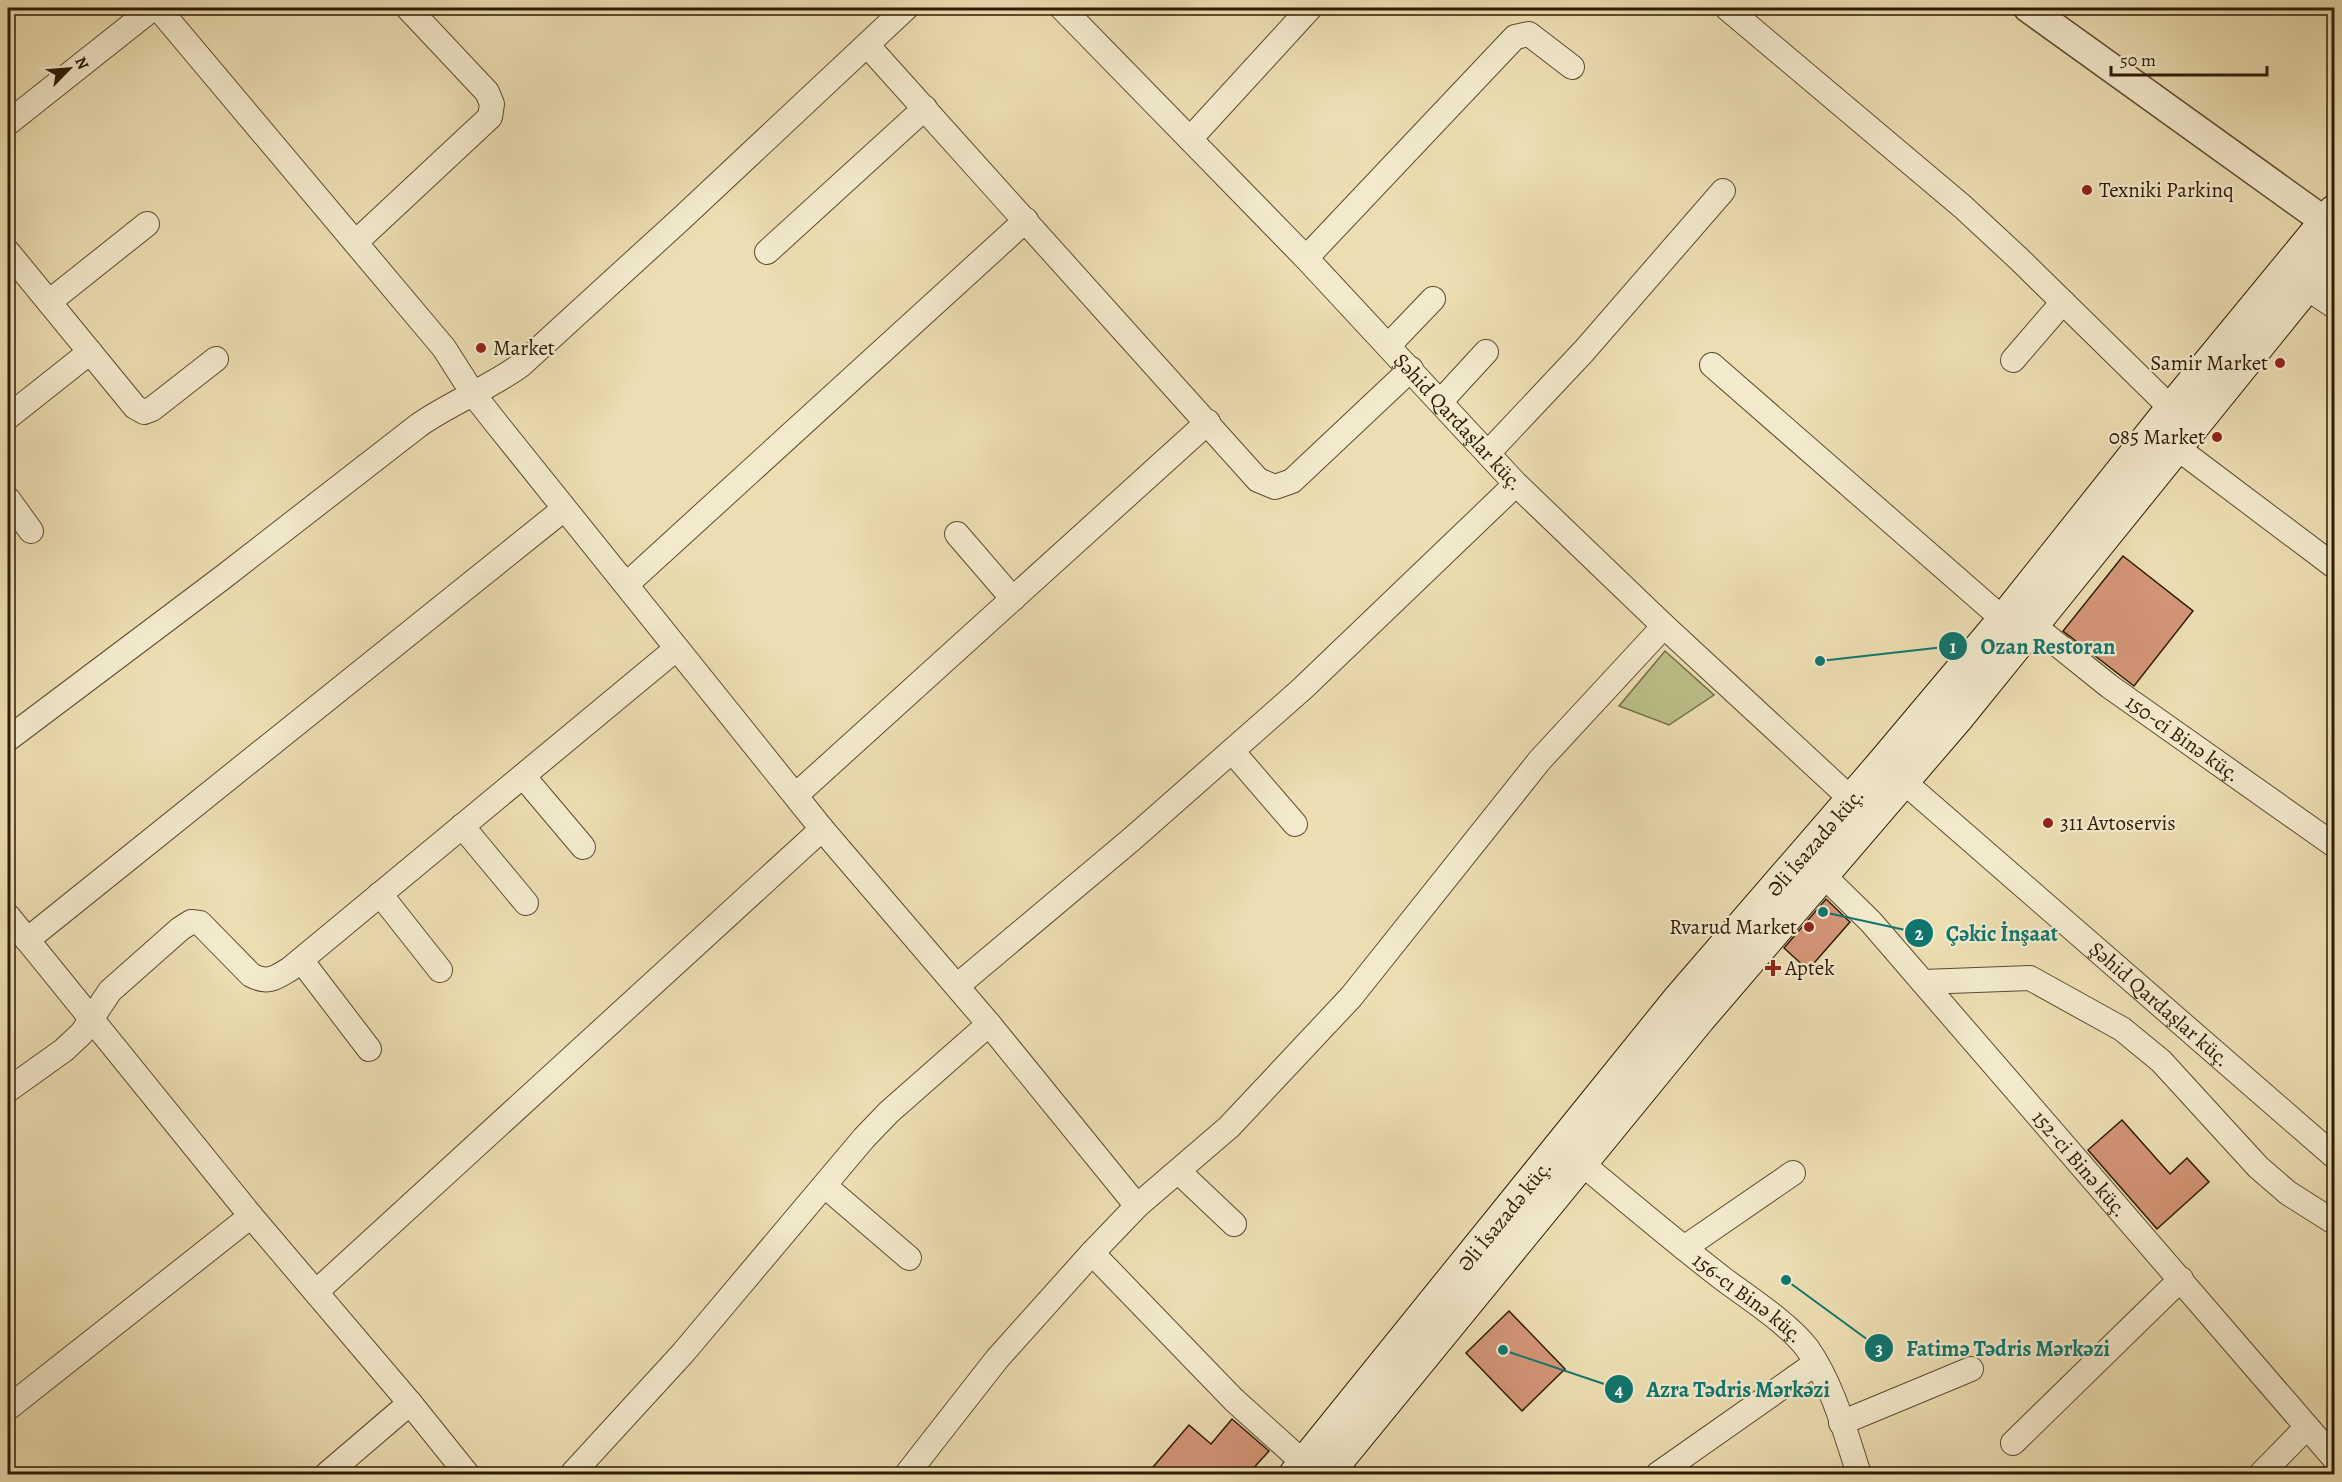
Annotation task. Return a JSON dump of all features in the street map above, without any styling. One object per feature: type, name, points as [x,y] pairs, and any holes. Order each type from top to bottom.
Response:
[{"type":"main road","name":"Əli İsazadə küç.","points":[[1311,1472],[1677,1001],[1862,809],[2018,623],[2176,447],[2295,279],[2332,221]]},
{"type":"main road","name":"Əli İsazadə küç.","points":[[2018,623],[2172,409],[2295,279],[2334,254]]},
{"type":"main road","name":"Əli İsazadə küç.","points":[[1311,1472],[1581,1162],[1699,1018],[1822,874],[1862,809]]},
{"type":"street","points":[[8,123],[153,8]]},
{"type":"street","points":[[158,8],[444,348],[474,395],[627,584],[676,649],[822,829],[989,1024],[1137,1206]]},
{"type":"street","points":[[356,242],[490,117],[492,104],[487,92],[408,8]]},
{"type":"street","points":[[8,738],[222,578],[418,425],[442,409],[497,383],[521,365],[868,46],[906,8]]},
{"type":"street","name":"Şəhid Qardaşlar küç.","points":[[1062,8],[1306,258],[1516,484],[1664,626],[1862,809]]},
{"type":"street","points":[[1190,139],[1310,8]]},
{"type":"street","points":[[1727,8],[1963,207],[2172,409]]},
{"type":"street","points":[[2028,8],[2332,221]]},
{"type":"street","points":[[1306,258],[1515,37],[1529,34],[1572,67]]},
{"type":"street","points":[[868,46],[1258,480],[1267,486],[1284,485],[1292,481],[1411,369]]},
{"type":"street","points":[[767,252],[925,108]]},
{"type":"street","points":[[1488,453],[1584,351],[1723,191]]},
{"type":"street","points":[[627,584],[1026,220]]},
{"type":"street","points":[[49,302],[147,224]]},
{"type":"street","points":[[8,252],[135,407],[144,412],[152,409],[216,359]]},
{"type":"street","points":[[2295,279],[2334,306]]},
{"type":"street","points":[[1388,346],[1433,299]]},
{"type":"street","points":[[2013,360],[2063,302]]},
{"type":"street","points":[[8,417],[90,352]]},
{"type":"street","points":[[1441,401],[1486,352]]},
{"type":"street","name":"150-ci Binə küç.","points":[[1712,365],[2018,623],[2334,845]]},
{"type":"street","points":[[795,795],[1208,422]]},
{"type":"street","points":[[2176,447],[2334,566]]},
{"type":"street","points":[[957,986],[1232,752],[1302,689],[1516,484]]},
{"type":"street","points":[[8,499],[31,531]]},
{"type":"street","points":[[27,940],[564,509]]},
{"type":"street","points":[[957,534],[1013,599]]},
{"type":"street","points":[[907,1474],[997,1359],[1092,1253],[1137,1206],[1229,1127],[1351,997],[1540,760],[1664,626]]},
{"type":"street","points":[[8,1090],[64,1050],[82,1033],[110,991],[180,929],[191,922],[200,923],[251,975],[261,980],[274,979],[301,960],[676,649]]},
{"type":"street","points":[[1232,752],[1295,824]]},
{"type":"street","name":"Şəhid Qardaşlar küç.","points":[[1893,773],[2334,1156]]},
{"type":"street","points":[[523,776],[583,847]]},
{"type":"street","points":[[462,826],[526,903]]},
{"type":"street","points":[[316,1292],[822,829]]},
{"type":"street","name":"152-ci Binə küç.","points":[[1822,874],[1871,922],[2334,1458]]},
{"type":"street","points":[[380,894],[440,970]]},
{"type":"street","points":[[8,916],[252,1216],[467,1474]]},
{"type":"street","points":[[301,960],[369,1049]]},
{"type":"street","points":[[1923,982],[2030,978],[2122,1029],[2161,1061],[2258,1167],[2288,1193],[2334,1222]]},
{"type":"street","points":[[572,1474],[683,1353],[889,1112],[989,1024]]},
{"type":"street","name":"156-cı Binə küç.","points":[[1581,1162],[1684,1248],[1787,1328],[1804,1345],[1816,1363],[1859,1474]]},
{"type":"street","points":[[1179,1172],[1234,1224]]},
{"type":"street","points":[[1684,1248],[1793,1173]]},
{"type":"street","points":[[825,1186],[909,1258]]},
{"type":"street","points":[[8,1408],[252,1216]]},
{"type":"street","points":[[1092,1253],[1234,1400],[1311,1472]]},
{"type":"street","points":[[2013,1443],[2181,1280]]},
{"type":"street","points":[[1658,1474],[1816,1363]]},
{"type":"street","points":[[1841,1423],[1971,1369]]},
{"type":"street","points":[[327,1474],[410,1403]]},
{"type":"street","points":[[2261,1474],[2307,1427]]},
{"type":"green space","points":[[1665,651],[1714,695],[1669,725],[1619,706]]},
{"type":"building","points":[[2123,556],[2193,611],[2134,686],[2063,631]]},
{"type":"building","points":[[1826,899],[1850,922],[1808,970],[1784,948]]},
{"type":"building","points":[[2122,1120],[2170,1174],[2187,1158],[2209,1182],[2157,1229],[2088,1150]]},
{"type":"building","points":[[1509,1311],[1565,1369],[1522,1411],[1466,1353]]},
{"type":"building","points":[[1232,1419],[1269,1451],[1248,1474],[1147,1474],[1189,1425],[1211,1444]]},
{"type":"place","name":"Texniki Parkinq","points":[[2087,190]]},
{"type":"place","name":"Market","points":[[481,348]]},
{"type":"place","name":"Samir Market","points":[[2280,363]]},
{"type":"place","name":"085 Market","points":[[2217,437]]},
{"type":"place","name":"Ozan Restoran","points":[[1820,661]]},
{"type":"place","name":"311 Avtoservis","points":[[2048,823]]},
{"type":"place","name":"Çəkic İnşaat","points":[[1823,912]]},
{"type":"place","name":"Rvarud Market","points":[[1809,927]]},
{"type":"place","name":"Aptek","points":[[1773,968]]},
{"type":"place","name":"Fatimə Tədris Mərkəzi","points":[[1786,1280]]},
{"type":"place","name":"Azra Tədris Mərkəzi","points":[[1503,1350]]}]
